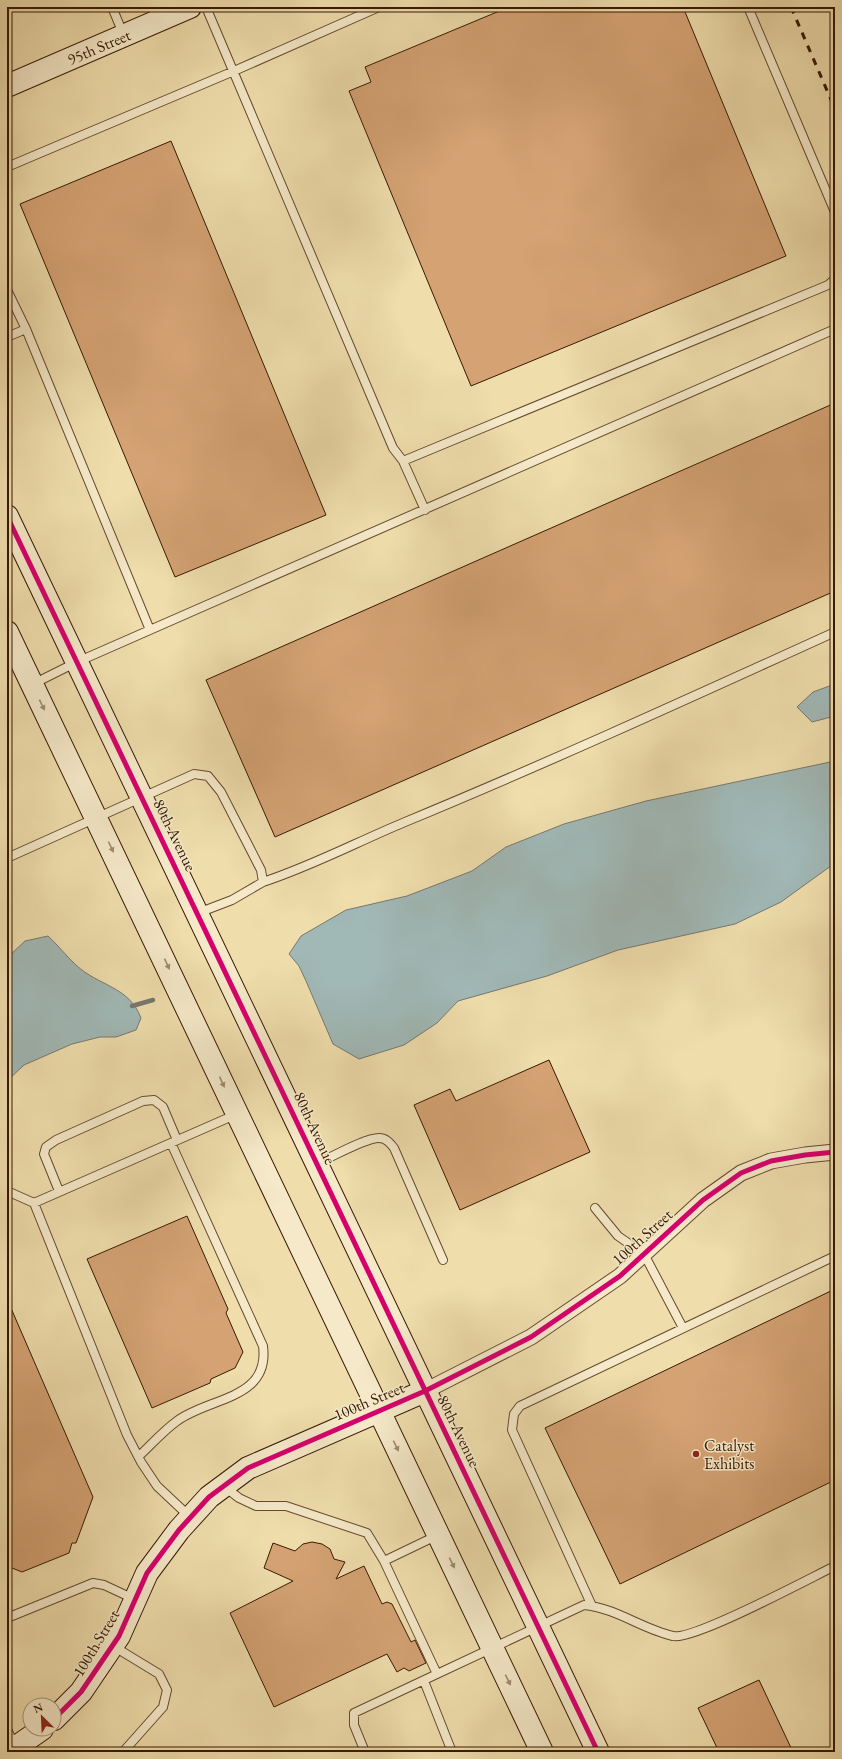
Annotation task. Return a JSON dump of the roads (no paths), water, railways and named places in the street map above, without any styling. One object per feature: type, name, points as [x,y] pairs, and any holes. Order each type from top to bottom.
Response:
[{"type":"street","name":"95th Street","points":[[7,86],[190,7]]},
{"type":"street","name":"80th Avenue","points":[[7,516],[598,1752]]},
{"type":"street","points":[[7,632],[542,1752]]},
{"type":"street","name":"100th Street","points":[[62,1711],[81,1692],[119,1636],[147,1573],[179,1530],[209,1497],[248,1468],[425,1391],[531,1337],[620,1276],[703,1200],[741,1173],[771,1162],[805,1155],[835,1152]]},
{"type":"street","points":[[11,1743],[24,1737]]},
{"type":"lane","points":[[112,7],[124,36]]},
{"type":"lane","points":[[206,7],[394,448],[403,461],[425,510]]},
{"type":"lane","points":[[7,167],[234,72],[379,7]]},
{"type":"lane","points":[[748,7],[835,212]]},
{"type":"lane","points":[[403,461],[828,285],[835,279]]},
{"type":"lane","points":[[7,290],[26,329],[150,630]]},
{"type":"lane","points":[[7,337],[26,329]]},
{"type":"lane","points":[[32,685],[77,662],[835,329]]},
{"type":"lane","points":[[198,913],[232,900],[263,882],[295,872],[386,830],[522,774],[835,632]]},
{"type":"lane","points":[[7,858],[97,818],[142,796],[194,774],[208,776],[221,792],[261,870],[263,882]]},
{"type":"lane","points":[[59,1192],[44,1154],[46,1147],[56,1140],[143,1101],[154,1100],[163,1107],[174,1142],[262,1346],[264,1358],[261,1373],[252,1384],[233,1395],[196,1409],[177,1421],[138,1456]]},
{"type":"lane","points":[[34,1203],[238,1114]]},
{"type":"lane","points":[[317,1163],[370,1140],[380,1138],[388,1141],[394,1148],[443,1260]]},
{"type":"lane","points":[[7,1191],[34,1203],[127,1435],[157,1486],[191,1517]]},
{"type":"lane","points":[[596,1208],[618,1236],[644,1254],[683,1328]]},
{"type":"lane","points":[[592,1606],[512,1430],[511,1421],[514,1414],[520,1406],[835,1256]]},
{"type":"lane","points":[[224,1486],[238,1498],[256,1506],[286,1506],[367,1533],[384,1560],[437,1674]]},
{"type":"lane","points":[[384,1560],[438,1534]]},
{"type":"lane","points":[[365,1752],[354,1725],[354,1713],[584,1605],[599,1606],[641,1625],[675,1637],[704,1630],[835,1566]]},
{"type":"lane","points":[[7,1618],[93,1583],[104,1585],[135,1600]]},
{"type":"lane","points":[[112,1646],[158,1674],[167,1690],[163,1707],[123,1752]]},
{"type":"lane","points":[[424,1681],[452,1752]]},
{"type":"water","points":[[835,684],[835,716],[812,722],[797,707],[813,692]]},
{"type":"water","points":[[835,761],[835,863],[781,902],[735,924],[618,950],[547,976],[458,1001],[437,1023],[404,1045],[359,1059],[333,1044],[299,966],[289,954],[301,936],[346,910],[407,896],[472,871],[506,847],[564,824],[646,801]]},
{"type":"water","points":[[48,936],[72,962],[94,978],[112,987],[129,999],[136,1007],[141,1018],[136,1030],[116,1037],[100,1037],[72,1044],[24,1065],[7,1081],[7,958],[25,941]]},
{"type":"waterway","points":[[132,1006],[153,1000]]},
{"type":"railway","points":[[791,7],[835,109]]},
{"type":"place","name":"Catalyst Exhibits","points":[[696,1454]]}]
